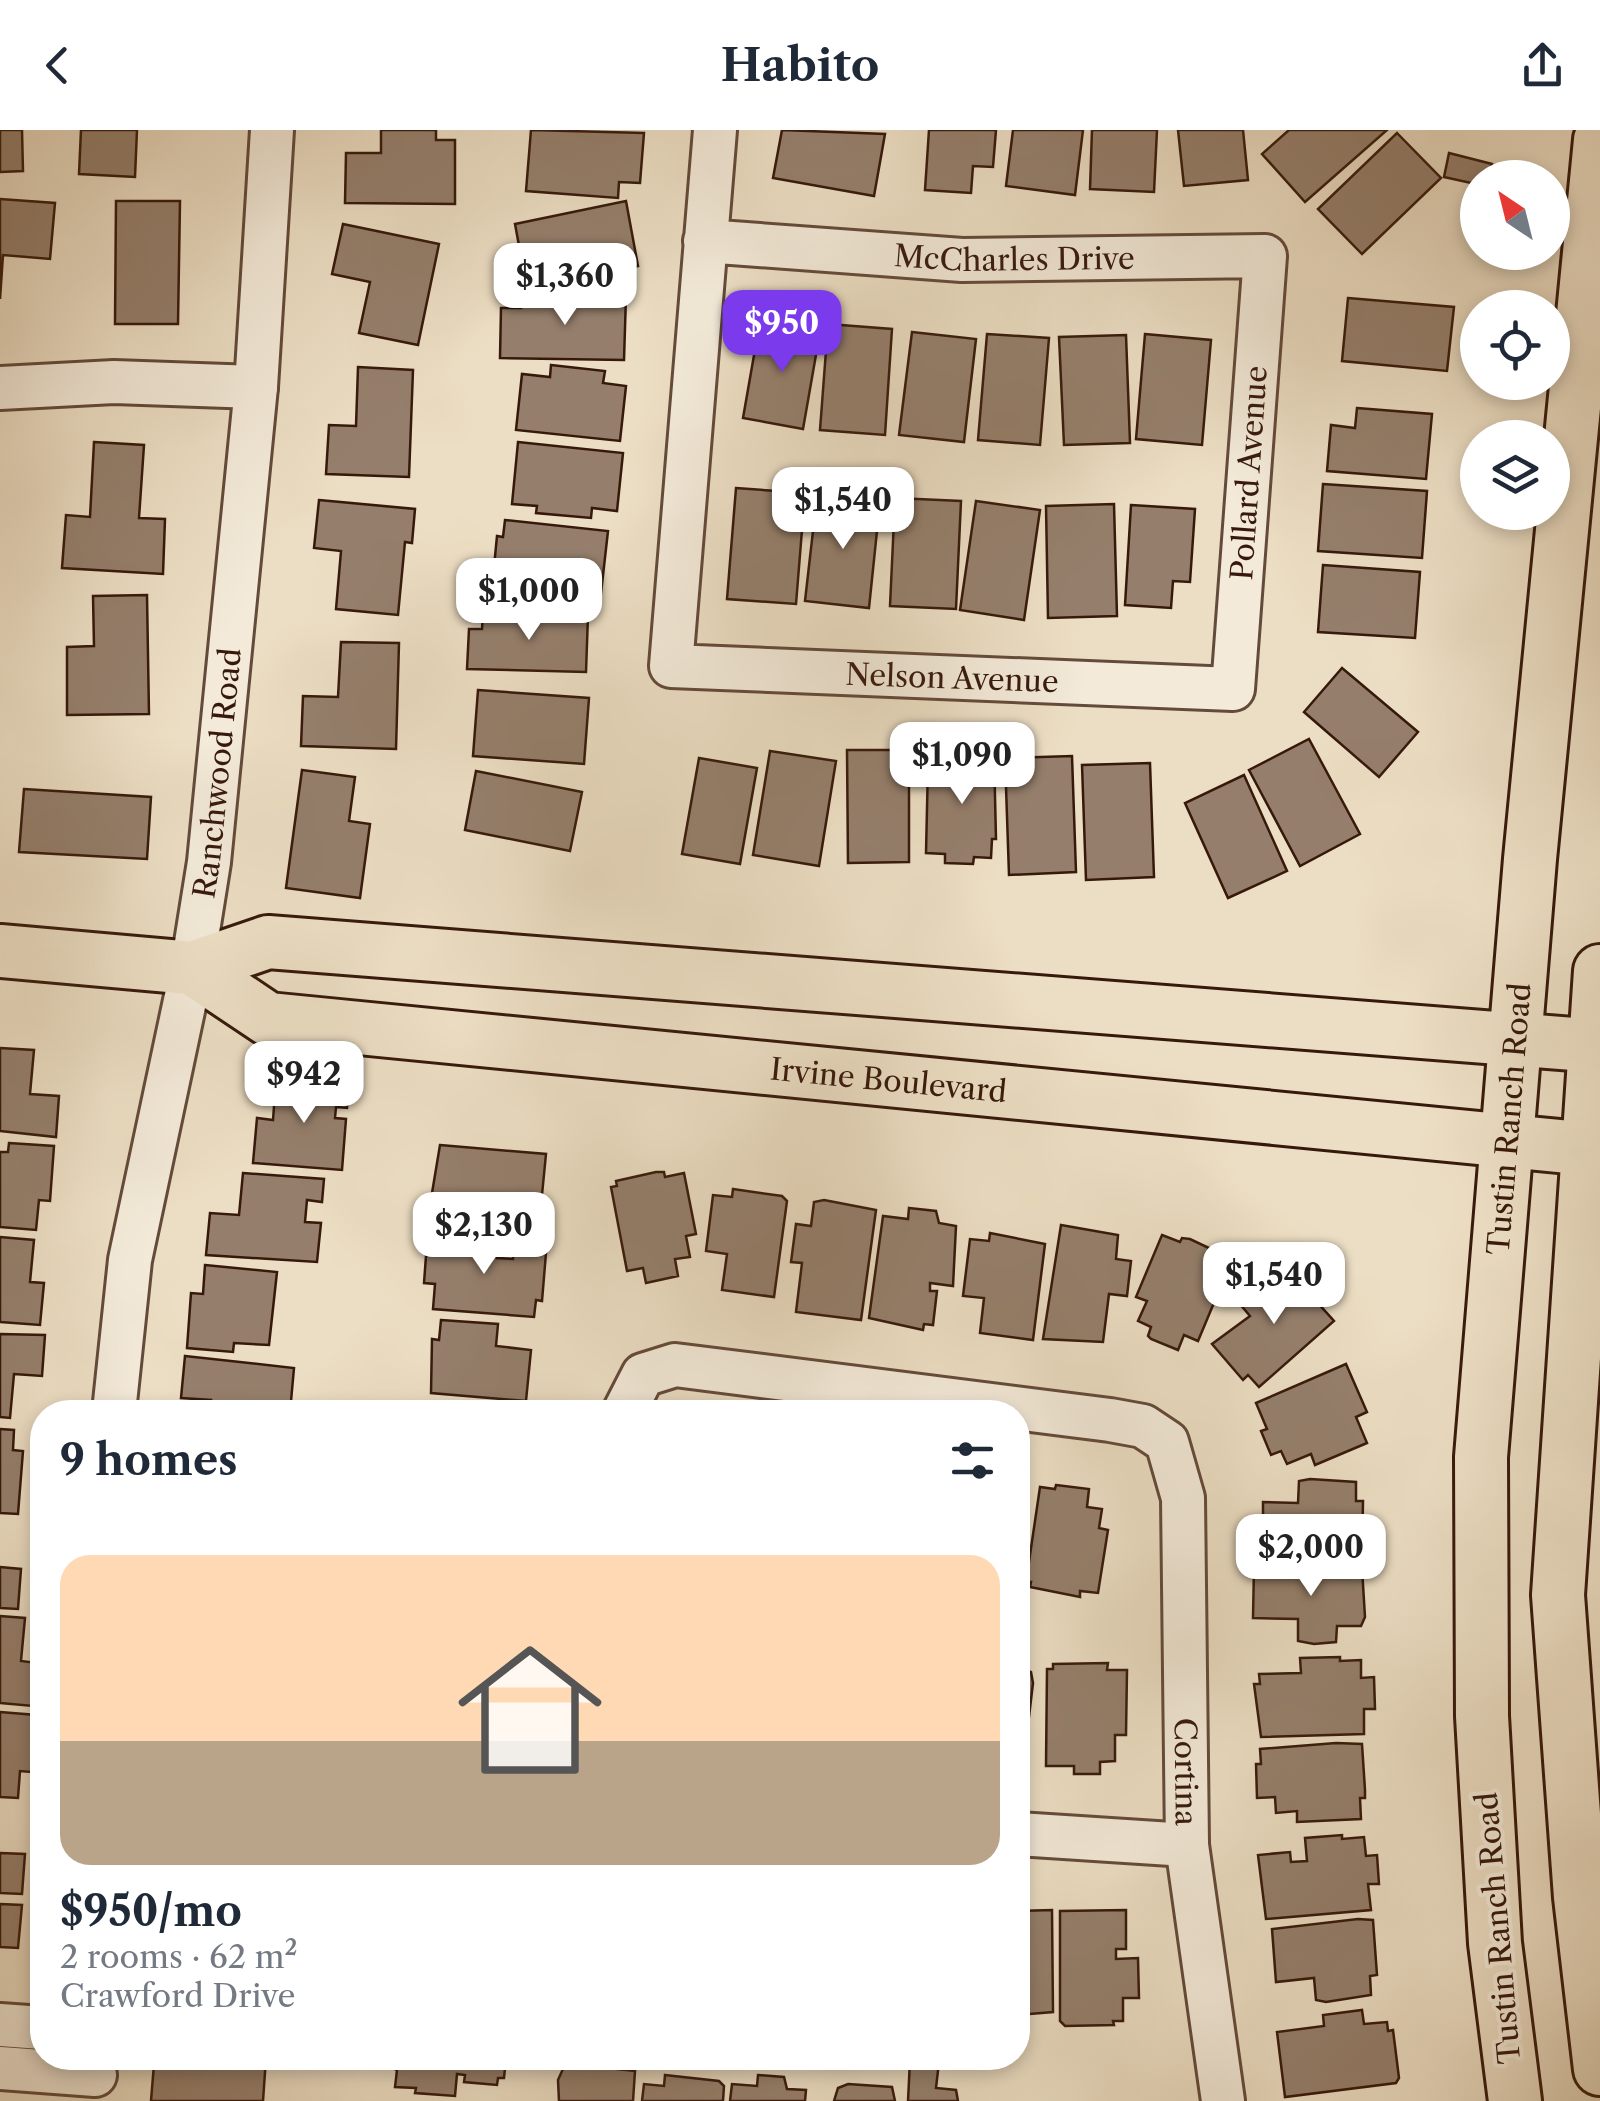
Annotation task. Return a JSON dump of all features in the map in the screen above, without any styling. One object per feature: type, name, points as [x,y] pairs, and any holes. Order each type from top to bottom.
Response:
[{"type":"main road","name":"Tustin Ranch Road","points":[[1516,2101],[1495,1943],[1482,1696],[1480,1457],[1600,140]]},
{"type":"main road","name":"Irvine Boulevard","points":[[0,950],[192,968],[268,942],[1597,1046]]},
{"type":"main road","name":"Irvine Boulevard","points":[[192,968],[268,1019],[1593,1149]]},
{"type":"main road","points":[[1600,971],[1593,1149],[1558,1595],[1580,1897],[1600,2069]]},
{"type":"street","name":"Ranchwood Road","points":[[115,1400],[130,1260],[192,968],[209,862],[256,387],[272,130]]},
{"type":"street","points":[[705,241],[715,130]]},
{"type":"street","name":"McCharles Drive","points":[[705,241],[962,260],[1265,256]]},
{"type":"street","name":"Nelson Avenue","points":[[705,241],[671,666],[1233,689]]},
{"type":"street","name":"Pollard Avenue","points":[[1233,689],[1265,256]]},
{"type":"street","points":[[0,388],[114,382],[256,387]]},
{"type":"street","name":"Cortina","points":[[633,1394],[675,1365],[950,1400]]},
{"type":"street","name":"Cortina","points":[[1030,1410],[1142,1426],[1167,1442],[1183,1498],[1188,1845],[1223,2101]]},
{"type":"street","points":[[1030,1835],[1188,1845]]},
{"type":"street","points":[[0,2025],[30,2027]]},
{"type":"street","points":[[0,2068],[94,2078]]},
{"type":"building","points":[[0,130],[22,130],[23,171],[0,172]]},
{"type":"building","points":[[81,130],[137,130],[135,177],[79,174]]},
{"type":"building","points":[[381,130],[436,130],[436,140],[455,140],[455,204],[345,203],[346,153],[381,153]]},
{"type":"building","points":[[531,130],[644,133],[640,183],[619,182],[618,198],[526,191]]},
{"type":"building","points":[[782,130],[885,134],[874,196],[773,178]]},
{"type":"building","points":[[929,130],[996,130],[993,167],[973,166],[971,193],[925,190]]},
{"type":"building","points":[[1013,130],[1083,130],[1075,195],[1006,186]]},
{"type":"building","points":[[1092,130],[1157,130],[1154,192],[1090,189]]},
{"type":"building","points":[[1178,130],[1243,130],[1248,180],[1184,186]]},
{"type":"building","points":[[1289,130],[1387,130],[1305,202],[1262,154]]},
{"type":"building","points":[[1397,133],[1441,178],[1362,254],[1318,209]]},
{"type":"building","points":[[1449,153],[1476,160],[1460,160],[1460,181],[1444,177]]},
{"type":"building","points":[[0,199],[55,203],[50,259],[3,255],[0,299]]},
{"type":"building","points":[[116,201],[180,201],[178,324],[115,324]]},
{"type":"building","points":[[626,201],[638,266],[527,289],[515,224]]},
{"type":"building","points":[[343,224],[439,244],[418,345],[359,333],[370,282],[332,274]]},
{"type":"building","points":[[521,294],[626,296],[624,360],[500,358],[501,308],[521,308]]},
{"type":"building","points":[[1348,298],[1454,307],[1447,371],[1342,361]]},
{"type":"building","points":[[760,321],[820,332],[803,429],[743,418]]},
{"type":"building","points":[[828,324],[892,329],[885,435],[820,430]]},
{"type":"building","points":[[912,332],[976,339],[964,442],[899,435]]},
{"type":"building","points":[[987,334],[1049,338],[1040,445],[978,440]]},
{"type":"building","points":[[1145,334],[1211,340],[1202,445],[1136,439]]},
{"type":"building","points":[[1126,335],[1130,443],[1064,445],[1059,337]]},
{"type":"building","points":[[551,365],[605,371],[603,383],[626,386],[620,441],[516,430],[522,374],[550,377]]},
{"type":"building","points":[[358,367],[413,370],[409,477],[326,474],[329,425],[356,426]]},
{"type":"building","points":[[1357,408],[1432,414],[1426,479],[1327,471],[1331,425],[1355,428]]},
{"type":"building","points":[[94,442],[144,445],[139,518],[165,519],[163,574],[62,568],[66,515],[90,517]]},
{"type":"building","points":[[518,442],[623,453],[617,511],[592,508],[591,518],[536,513],[537,506],[512,504]]},
{"type":"building","points":[[1323,484],[1427,491],[1422,558],[1318,551]]},
{"type":"building","points":[[736,488],[805,493],[796,604],[727,599]]},
{"type":"building","points":[[817,496],[880,502],[869,608],[805,601]]},
{"type":"building","points":[[895,498],[961,501],[956,609],[890,606]]},
{"type":"building","points":[[319,500],[415,509],[412,543],[405,542],[398,615],[336,609],[341,551],[314,548]]},
{"type":"building","points":[[976,501],[1040,510],[1024,620],[960,610]]},
{"type":"building","points":[[1114,504],[1117,616],[1048,618],[1046,506]]},
{"type":"building","points":[[1131,505],[1195,509],[1190,582],[1173,581],[1171,608],[1125,605]]},
{"type":"building","points":[[505,520],[608,531],[600,602],[499,590],[501,568],[494,567],[497,536],[503,537]]},
{"type":"building","points":[[1323,565],[1420,572],[1415,638],[1318,632]]},
{"type":"building","points":[[147,595],[149,714],[67,715],[67,647],[94,646],[93,596]]},
{"type":"building","points":[[483,612],[588,615],[586,672],[467,669],[469,629],[482,629]]},
{"type":"building","points":[[341,642],[399,643],[396,749],[301,746],[303,696],[338,697]]},
{"type":"building","points":[[1342,668],[1418,732],[1379,777],[1304,712]]},
{"type":"building","points":[[478,690],[589,698],[584,764],[473,756]]},
{"type":"building","points":[[1309,739],[1360,834],[1300,866],[1249,770]]},
{"type":"building","points":[[847,750],[909,750],[909,862],[848,863]]},
{"type":"building","points":[[770,751],[836,761],[819,866],[753,855]]},
{"type":"building","points":[[948,751],[994,753],[996,839],[992,839],[991,858],[974,857],[973,864],[945,863],[945,854],[926,853],[928,764],[948,764]]},
{"type":"building","points":[[1072,756],[1076,872],[1009,875],[1005,758]]},
{"type":"building","points":[[699,758],[757,768],[740,864],[682,854]]},
{"type":"building","points":[[1150,763],[1154,877],[1086,880],[1082,765]]},
{"type":"building","points":[[302,770],[355,777],[349,821],[370,824],[360,898],[286,888]]},
{"type":"building","points":[[476,771],[582,792],[570,851],[465,830]]},
{"type":"building","points":[[1244,775],[1287,871],[1228,898],[1185,803]]},
{"type":"building","points":[[24,789],[151,797],[147,859],[19,852]]},
{"type":"building","points":[[0,1048],[34,1050],[30,1094],[59,1096],[56,1137],[0,1131]]},
{"type":"building","points":[[276,1079],[349,1084],[347,1108],[336,1107],[335,1118],[346,1119],[342,1170],[253,1163],[257,1118],[273,1120]]},
{"type":"building","points":[[9,1143],[54,1146],[50,1201],[39,1200],[36,1230],[0,1227],[0,1152],[8,1152]]},
{"type":"building","points":[[440,1145],[546,1154],[541,1205],[497,1202],[495,1224],[457,1221],[459,1205],[434,1203],[432,1193]]},
{"type":"building","points":[[664,1172],[665,1177],[684,1173],[696,1234],[686,1236],[690,1257],[675,1259],[678,1276],[646,1283],[643,1268],[627,1271],[611,1187],[617,1186],[616,1181]]},
{"type":"building","points":[[243,1173],[324,1179],[322,1202],[307,1200],[305,1222],[321,1223],[317,1262],[206,1255],[210,1213],[239,1215]]},
{"type":"building","points":[[733,1189],[782,1196],[787,1201],[774,1297],[722,1290],[727,1254],[706,1251],[713,1195],[732,1197]]},
{"type":"building","points":[[824,1200],[876,1210],[861,1320],[796,1312],[802,1263],[791,1262],[796,1224],[811,1226],[814,1202]]},
{"type":"building","points":[[909,1208],[936,1211],[939,1223],[956,1226],[953,1286],[930,1283],[930,1291],[937,1291],[933,1325],[924,1324],[923,1330],[869,1318],[883,1216],[908,1219]]},
{"type":"building","points":[[1061,1225],[1118,1235],[1116,1259],[1131,1261],[1127,1296],[1109,1294],[1103,1342],[1043,1339]]},
{"type":"building","points":[[462,1233],[499,1236],[497,1258],[513,1259],[513,1251],[546,1253],[542,1301],[536,1300],[534,1317],[433,1309],[435,1284],[424,1283],[426,1256],[438,1253],[439,1235],[462,1237]]},
{"type":"building","points":[[990,1233],[1045,1244],[1033,1340],[980,1333],[984,1298],[963,1296],[970,1239],[989,1241]]},
{"type":"building","points":[[1162,1235],[1180,1242],[1182,1238],[1190,1239],[1231,1262],[1198,1341],[1184,1335],[1178,1350],[1151,1339],[1151,1327],[1138,1321],[1147,1301],[1136,1297]]},
{"type":"building","points":[[0,1237],[34,1240],[30,1282],[44,1283],[40,1325],[0,1322]]},
{"type":"building","points":[[205,1265],[277,1272],[269,1345],[234,1343],[233,1352],[187,1348],[191,1293],[203,1294]]},
{"type":"building","points":[[1285,1267],[1298,1281],[1308,1276],[1325,1295],[1317,1302],[1334,1321],[1259,1387],[1248,1375],[1243,1380],[1212,1344],[1250,1316],[1239,1303]]},
{"type":"building","points":[[441,1320],[498,1324],[496,1346],[531,1350],[526,1400],[431,1393],[432,1339],[439,1340]]},
{"type":"building","points":[[0,1334],[45,1335],[42,1376],[14,1374],[10,1418],[0,1417]]},
{"type":"building","points":[[185,1356],[294,1368],[291,1400],[181,1398]]},
{"type":"building","points":[[1346,1364],[1367,1412],[1356,1417],[1367,1443],[1315,1465],[1311,1454],[1287,1464],[1281,1451],[1271,1455],[1261,1431],[1267,1429],[1256,1403]]},
{"type":"building","points":[[0,1429],[14,1430],[13,1450],[23,1451],[18,1514],[0,1513]]},
{"type":"building","points":[[1299,1481],[1356,1482],[1356,1501],[1363,1501],[1362,1556],[1263,1554],[1263,1502],[1298,1503]]},
{"type":"building","points":[[1056,1485],[1089,1489],[1087,1507],[1102,1509],[1099,1528],[1108,1530],[1098,1593],[1080,1591],[1080,1597],[1030,1587],[1030,1555],[1040,1487],[1055,1489]]},
{"type":"building","points":[[0,1567],[21,1569],[18,1609],[0,1608]]},
{"type":"building","points":[[1254,1567],[1362,1568],[1365,1617],[1361,1626],[1337,1626],[1336,1642],[1314,1644],[1298,1641],[1298,1619],[1253,1618]]},
{"type":"building","points":[[0,1616],[25,1618],[21,1661],[30,1662],[30,1706],[0,1703]]},
{"type":"building","points":[[1340,1657],[1340,1661],[1361,1660],[1361,1678],[1374,1677],[1375,1709],[1364,1709],[1364,1734],[1261,1737],[1254,1684],[1260,1684],[1259,1674],[1301,1673],[1300,1658]]},
{"type":"building","points":[[1108,1663],[1107,1670],[1127,1670],[1126,1735],[1115,1735],[1115,1761],[1100,1762],[1100,1774],[1074,1774],[1074,1766],[1046,1766],[1047,1669],[1053,1669],[1053,1664]]},
{"type":"building","points":[[0,1712],[30,1714],[30,1772],[20,1771],[18,1798],[0,1797]]},
{"type":"building","points":[[1362,1744],[1365,1798],[1360,1798],[1361,1819],[1297,1822],[1297,1811],[1276,1813],[1275,1797],[1257,1798],[1256,1764],[1261,1764],[1260,1749]]},
{"type":"building","points":[[1342,1835],[1342,1839],[1364,1837],[1366,1856],[1377,1855],[1379,1884],[1368,1884],[1371,1910],[1266,1919],[1258,1855],[1290,1852],[1291,1862],[1307,1861],[1305,1838]]},
{"type":"building","points":[[0,1853],[25,1854],[22,1894],[0,1893]]},
{"type":"building","points":[[0,1904],[22,1905],[18,1948],[0,1947]]},
{"type":"building","points":[[1052,1910],[1053,2012],[1030,2014],[1030,1911]]},
{"type":"building","points":[[1126,1910],[1126,1949],[1116,1949],[1116,1959],[1138,1958],[1139,1998],[1123,1998],[1123,2021],[1113,2021],[1114,2025],[1065,2026],[1060,2021],[1060,1911]]},
{"type":"building","points":[[1373,1920],[1377,1975],[1370,1976],[1371,1995],[1326,2002],[1316,2000],[1314,1978],[1276,1982],[1272,1929]]},
{"type":"building","points":[[1362,2010],[1364,2024],[1387,2022],[1388,2031],[1393,2030],[1399,2078],[1396,2083],[1285,2097],[1277,2032],[1324,2026],[1323,2015]]},
{"type":"building","points":[[154,2070],[265,2070],[263,2101],[151,2101]]},
{"type":"building","points":[[397,2070],[505,2070],[497,2085],[464,2082],[465,2075],[457,2074],[455,2096],[395,2087]]},
{"type":"building","points":[[562,2070],[635,2071],[633,2101],[559,2101],[558,2080]]},
{"type":"building","points":[[910,2070],[938,2070],[936,2088],[956,2090],[958,2101],[908,2101]]},
{"type":"building","points":[[665,2075],[719,2081],[724,2086],[723,2101],[642,2101],[644,2084],[664,2086]]},
{"type":"building","points":[[758,2075],[784,2077],[787,2089],[806,2090],[805,2101],[730,2101],[732,2084],[757,2086]]},
{"type":"building","points":[[848,2084],[892,2087],[895,2101],[834,2101],[838,2088]]}]
